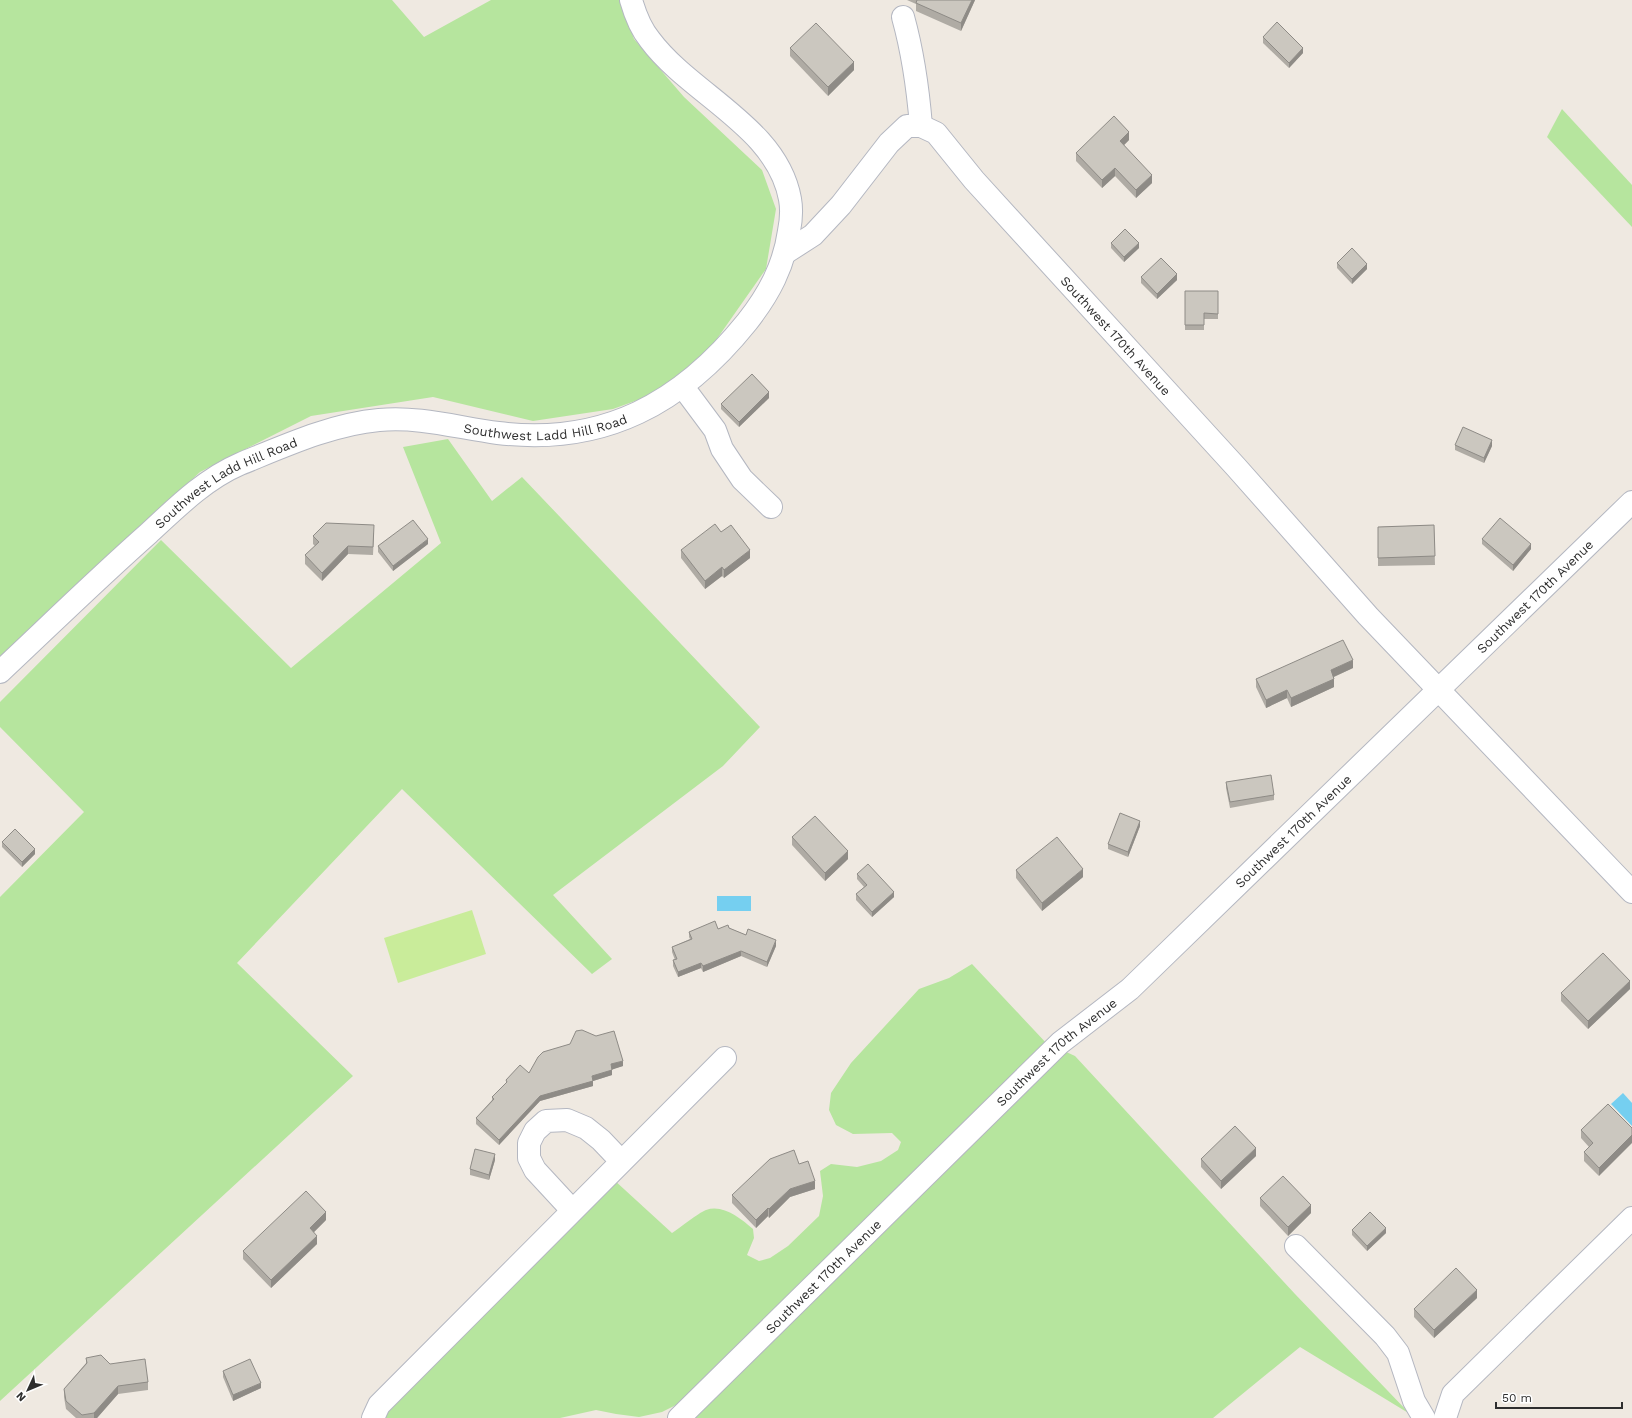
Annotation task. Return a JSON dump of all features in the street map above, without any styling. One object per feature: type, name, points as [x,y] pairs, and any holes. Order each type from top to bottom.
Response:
[{"type":"street","name":"Southwest Ladd Hill Road","points":[[0,672],[187,498],[235,466],[312,436],[377,420],[416,420],[523,436],[553,435],[606,425],[657,404],[683,387],[721,352],[760,305],[778,275],[785,253],[790,226],[791,204],[786,180],[768,151],[752,134],[678,72],[651,42],[638,21],[631,0]]},
{"type":"street","points":[[785,253],[813,235],[841,205],[889,143],[907,126],[921,126],[919,90],[910,43],[903,17]]},
{"type":"street","name":"Southwest 170th Avenue","points":[[921,126],[936,133],[979,186],[1236,467],[1368,616],[1437,689]]},
{"type":"street","points":[[683,387],[715,430],[722,449],[742,479],[771,507]]},
{"type":"street","name":"Southwest 170th Avenue","points":[[679,1418],[1060,1043],[1130,989],[1437,689],[1632,502]]},
{"type":"street","points":[[1437,689],[1632,892]]},
{"type":"street","points":[[373,1418],[379,1405],[725,1058]]},
{"type":"street","points":[[572,1210],[535,1170],[529,1158],[529,1143],[535,1131],[546,1122],[567,1120],[586,1128],[601,1140],[621,1161]]},
{"type":"street","points":[[1445,1418],[1453,1394],[1632,1218]]},
{"type":"street","points":[[1296,1246],[1385,1336],[1398,1353],[1414,1401],[1424,1418]]},
{"type":"green space","points":[[0,0],[392,0],[424,37],[491,0],[621,0],[634,39],[684,97],[762,170],[776,209],[766,269],[714,343],[671,388],[613,409],[533,421],[433,397],[311,416],[200,472],[0,660]]},
{"type":"green space","points":[[1562,109],[1632,185],[1632,227],[1547,137]]},
{"type":"green space","points":[[448,439],[492,501],[522,477],[760,727],[723,766],[553,895],[612,959],[592,974],[402,789],[237,963],[353,1076],[0,1401],[0,897],[84,812],[0,727],[0,702],[161,540],[291,668],[441,543],[403,447]]},
{"type":"green space","points":[[472,910],[486,954],[398,983],[384,938]]},
{"type":"green space","points":[[972,964],[1049,1046],[678,1404],[662,1412],[639,1417],[596,1410],[560,1418],[365,1418],[613,1179],[672,1233],[706,1210],[719,1209],[731,1213],[753,1229],[754,1238],[747,1255],[759,1261],[770,1258],[788,1246],[819,1216],[823,1196],[820,1171],[831,1164],[857,1167],[881,1161],[898,1150],[901,1142],[892,1133],[853,1134],[836,1125],[829,1110],[831,1093],[851,1063],[919,989],[949,978]]},
{"type":"green space","points":[[1062,1050],[1075,1056],[1295,1294],[1410,1414],[1300,1347],[1213,1418],[691,1418]]},
{"type":"water","points":[[717,896],[751,896],[751,911],[717,911]]},
{"type":"water","points":[[1623,1093],[1632,1103],[1632,1126],[1611,1104]]},
{"type":"building","points":[[917,0],[972,0],[961,23],[916,3]]},
{"type":"building","points":[[1277,22],[1303,48],[1289,63],[1263,37]]},
{"type":"building","points":[[816,23],[854,62],[828,87],[790,48]]},
{"type":"building","points":[[1114,116],[1129,132],[1120,141],[1152,175],[1136,190],[1115,168],[1102,180],[1076,153]]},
{"type":"building","points":[[1125,229],[1139,243],[1124,257],[1111,243]]},
{"type":"building","points":[[1352,248],[1367,264],[1352,279],[1337,263]]},
{"type":"building","points":[[1161,258],[1177,274],[1157,294],[1141,277]]},
{"type":"building","points":[[1185,291],[1218,291],[1218,314],[1204,313],[1204,325],[1185,325]]},
{"type":"building","points":[[752,374],[769,392],[739,422],[721,404]]},
{"type":"building","points":[[1463,427],[1492,440],[1484,458],[1455,445]]},
{"type":"building","points":[[1500,518],[1531,544],[1513,565],[1482,539]]},
{"type":"building","points":[[413,520],[428,539],[393,566],[378,546]]},
{"type":"building","points":[[326,523],[374,525],[373,547],[348,546],[322,573],[305,555],[319,542],[313,536]]},
{"type":"building","points":[[715,524],[721,532],[731,525],[750,550],[724,570],[722,567],[705,581],[681,550]]},
{"type":"building","points":[[1434,525],[1435,556],[1378,558],[1378,527]]},
{"type":"building","points":[[1343,640],[1353,660],[1331,670],[1334,679],[1291,698],[1287,690],[1266,700],[1256,679]]},
{"type":"building","points":[[1271,775],[1274,795],[1230,802],[1226,782]]},
{"type":"building","points":[[1120,813],[1140,821],[1128,852],[1108,844]]},
{"type":"building","points":[[815,816],[848,851],[825,873],[792,837]]},
{"type":"building","points":[[15,829],[35,849],[22,862],[2,842]]},
{"type":"building","points":[[1057,837],[1083,869],[1042,903],[1016,870]]},
{"type":"building","points":[[868,864],[894,892],[872,912],[856,894],[867,885],[857,874]]},
{"type":"building","points":[[715,921],[718,929],[728,925],[729,928],[746,935],[748,929],[776,940],[767,962],[741,951],[703,966],[701,963],[678,972],[673,960],[677,959],[672,947],[692,939],[689,932]]},
{"type":"building","points":[[1603,953],[1630,981],[1588,1021],[1561,993]]},
{"type":"building","points":[[582,1030],[596,1036],[614,1031],[623,1061],[611,1064],[612,1070],[592,1076],[593,1081],[540,1096],[499,1140],[476,1118],[494,1099],[492,1097],[507,1082],[506,1080],[520,1065],[529,1073],[538,1057],[543,1052],[570,1044],[576,1031]]},
{"type":"building","points":[[1608,1104],[1632,1128],[1632,1135],[1599,1168],[1584,1152],[1593,1143],[1581,1130]]},
{"type":"building","points":[[1235,1126],[1256,1148],[1221,1181],[1201,1159]]},
{"type":"building","points":[[475,1149],[495,1154],[489,1175],[470,1169]]},
{"type":"building","points":[[794,1150],[799,1164],[808,1161],[815,1181],[790,1189],[756,1220],[732,1195],[770,1159]]},
{"type":"building","points":[[1283,1176],[1311,1205],[1288,1227],[1260,1198]]},
{"type":"building","points":[[306,1191],[326,1212],[310,1228],[317,1236],[271,1280],[243,1251]]},
{"type":"building","points":[[1370,1212],[1386,1228],[1367,1246],[1352,1230]]},
{"type":"building","points":[[1456,1268],[1477,1290],[1434,1330],[1414,1309]]},
{"type":"building","points":[[101,1355],[110,1364],[145,1359],[148,1382],[118,1386],[94,1413],[82,1415],[66,1401],[64,1389],[87,1363],[86,1358]]},
{"type":"building","points":[[250,1359],[261,1383],[233,1395],[223,1371]]}]
